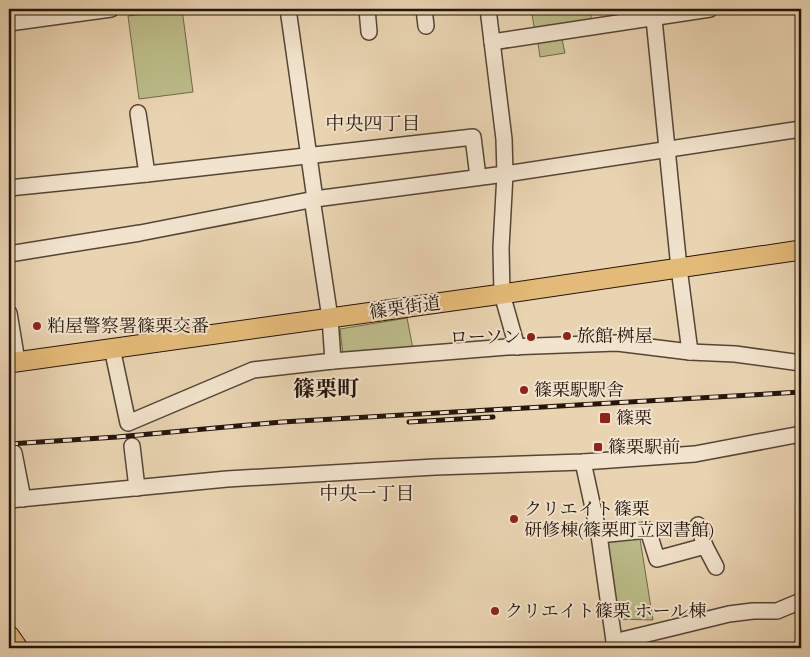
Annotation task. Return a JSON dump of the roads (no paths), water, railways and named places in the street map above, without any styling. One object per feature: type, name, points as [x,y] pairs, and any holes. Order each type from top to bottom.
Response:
[{"type":"main road","name":"篠栗街道","points":[[13,362],[801,250]]},
{"type":"main road","points":[[9,635],[18,648]]},
{"type":"street","points":[[9,23],[76,11],[111,9]]},
{"type":"street","points":[[288,9],[315,199],[313,205],[330,318],[333,361]]},
{"type":"street","points":[[367,9],[369,32]]},
{"type":"street","points":[[424,9],[426,26]]},
{"type":"street","points":[[488,9],[504,139],[505,174],[501,248],[502,294],[517,347]]},
{"type":"street","points":[[492,42],[654,13],[710,9]]},
{"type":"street","points":[[654,13],[678,268],[690,352]]},
{"type":"street","points":[[138,113],[147,174]]},
{"type":"street","points":[[9,254],[140,233],[315,199],[505,174],[801,129]]},
{"type":"street","points":[[9,188],[473,137],[478,177]]},
{"type":"street","points":[[9,312],[13,362]]},
{"type":"street","points":[[112,348],[128,423],[253,370],[333,361],[517,347],[617,343],[690,352],[735,354],[801,363]]},
{"type":"street","points":[[9,454],[14,453],[16,499],[227,479],[435,467],[583,462],[695,454],[801,434]]},
{"type":"street","points":[[132,446],[137,488]]},
{"type":"street","points":[[583,462],[599,535],[614,645],[729,614],[777,610],[801,601]]},
{"type":"street","points":[[698,525],[716,566]]},
{"type":"street","points":[[599,535],[648,530],[657,559],[706,546]]},
{"type":"railway","points":[[9,444],[117,437],[282,422],[801,392]]},
{"type":"railway","points":[[409,422],[493,417]]},
{"type":"place","name":"粕屋警察署篠栗交番","points":[[37,326]]},
{"type":"place","name":"旅館 桝屋","points":[[567,336]]},
{"type":"place","name":"ローソン","points":[[531,337]]},
{"type":"place","name":"篠栗駅駅舎","points":[[524,390]]},
{"type":"place","name":"篠栗","points":[[605,418]]},
{"type":"place","name":"篠栗駅前","points":[[598,447]]},
{"type":"place","name":"クリエイト篠栗 研修棟(篠栗町立図書館)","points":[[514,519]]},
{"type":"place","name":"クリエイト篠栗 ホール棟","points":[[495,611]]},
{"type":"district","name":"中央四丁目","points":[[373,124]]},
{"type":"district","name":"篠栗町","points":[[326,389]]},
{"type":"district","name":"中央一丁目","points":[[367,494]]}]
